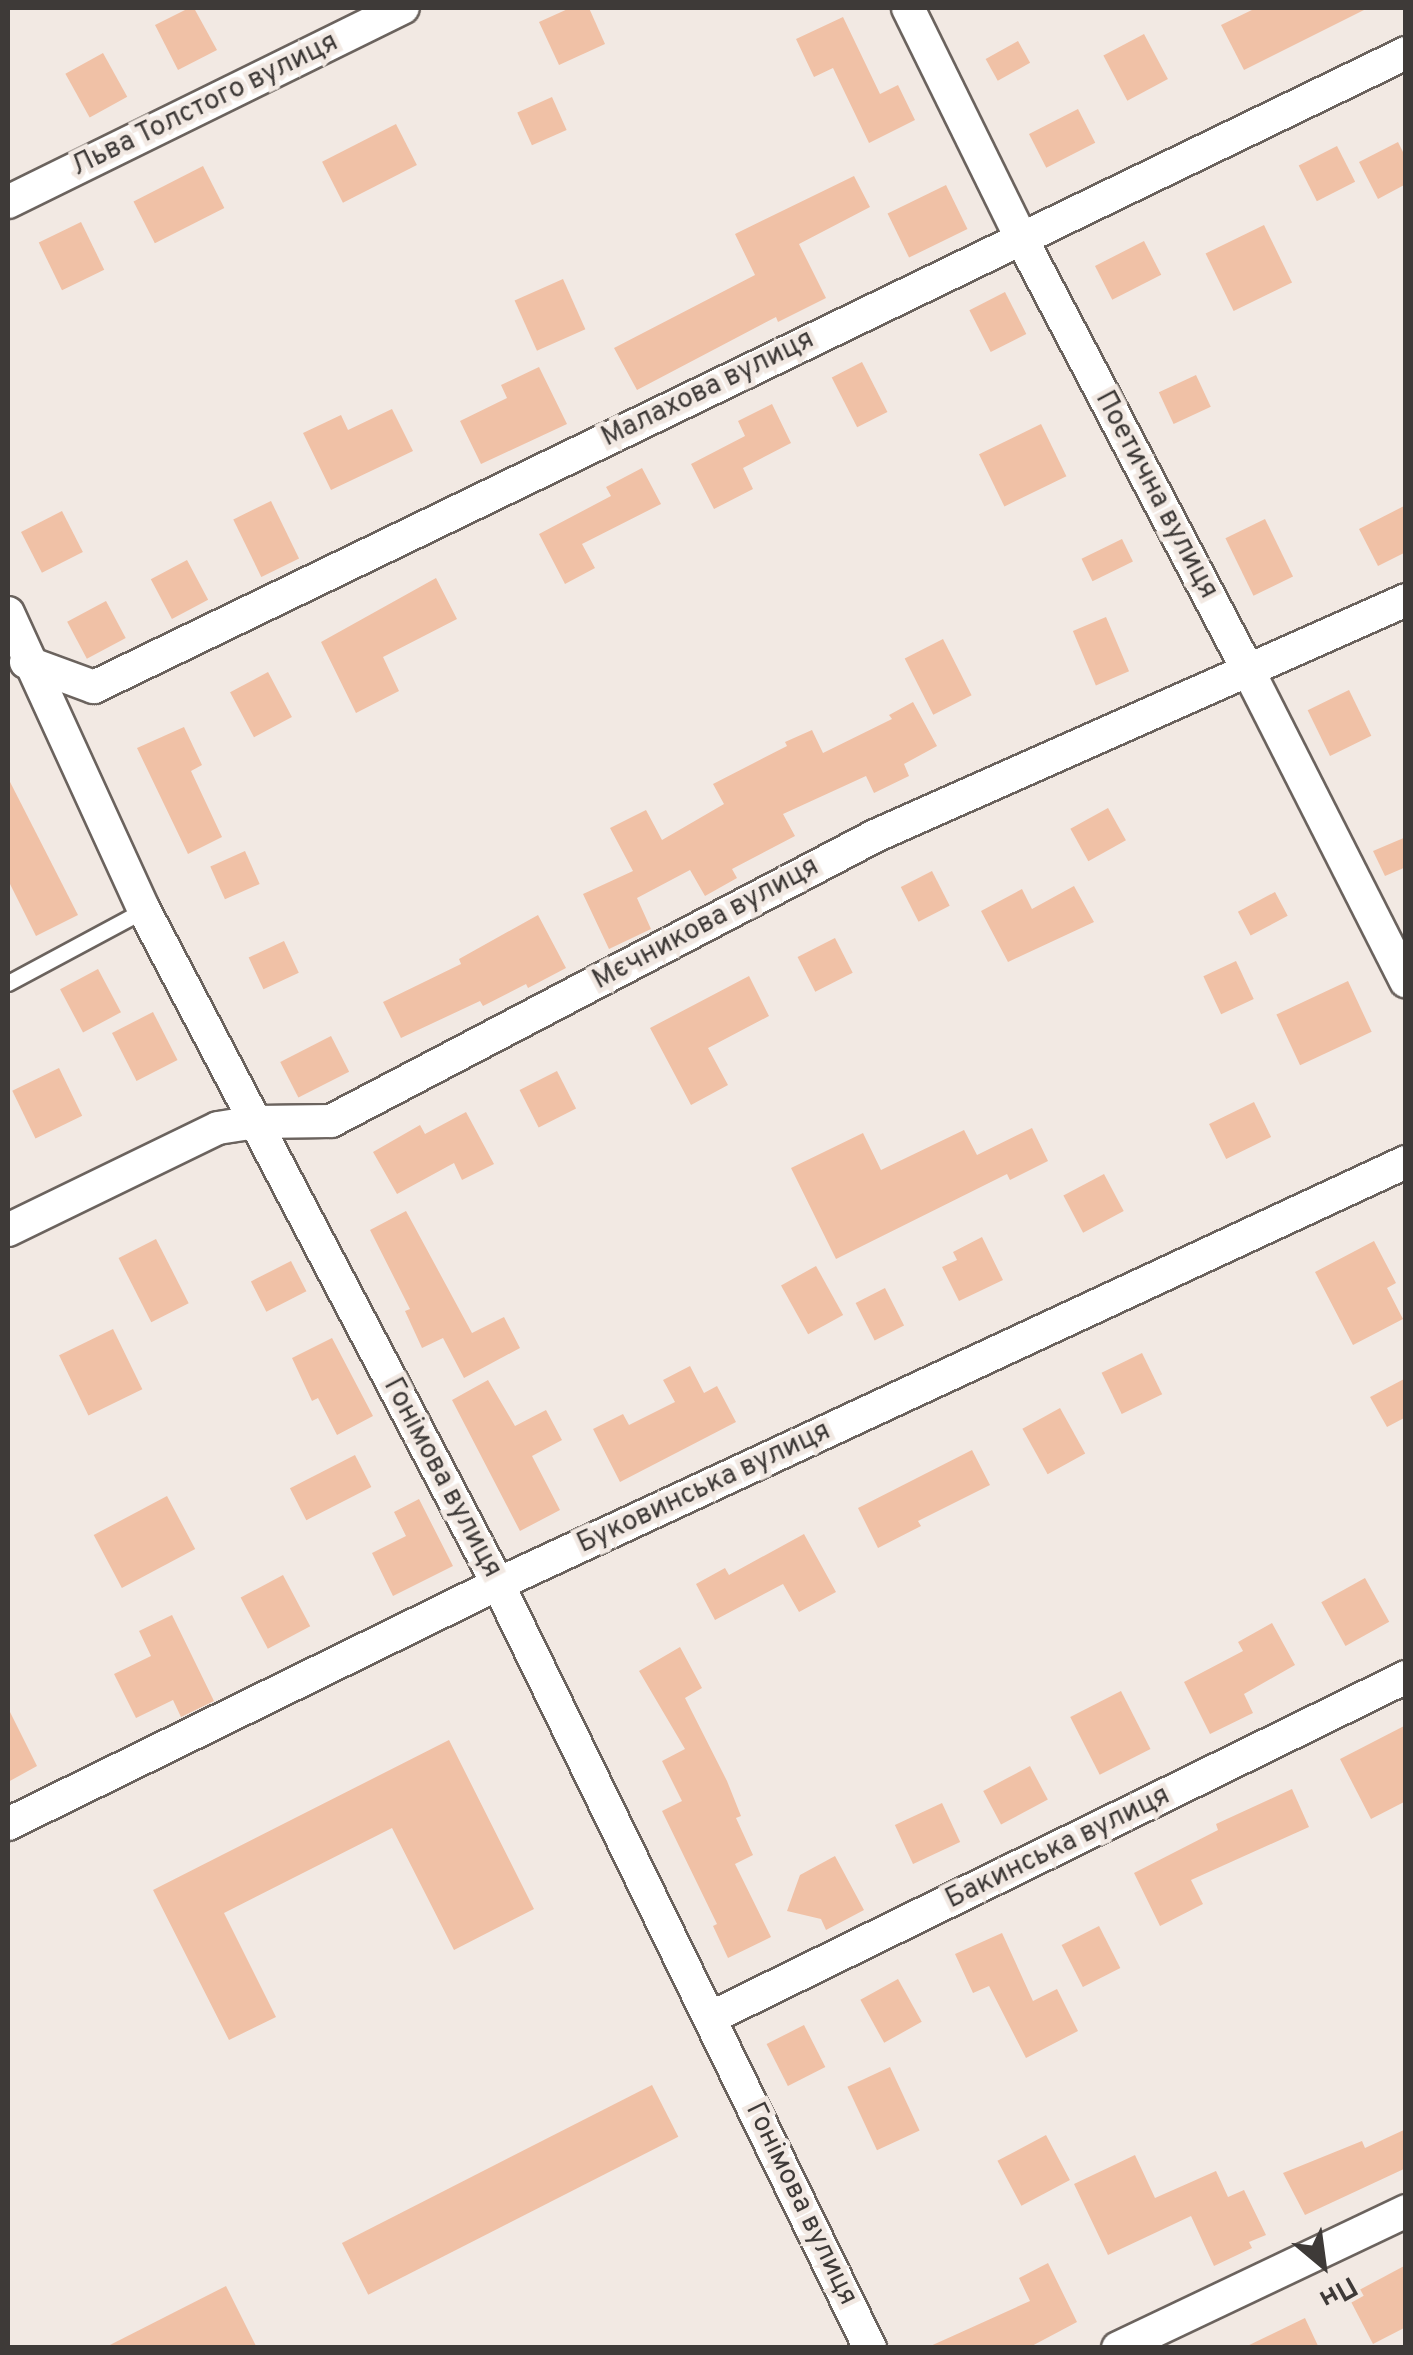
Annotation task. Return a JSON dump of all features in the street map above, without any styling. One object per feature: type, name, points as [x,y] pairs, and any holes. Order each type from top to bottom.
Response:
[{"type":"street","name":"Льва Толстого вулиця","points":[[8,202],[403,8]]},
{"type":"street","name":"Поетична вулиця","points":[[908,8],[1020,236],[1249,672],[1406,982]]},
{"type":"street","name":"Малахова вулиця","points":[[21,660],[94,688],[1020,236],[1406,53]]},
{"type":"street","name":"Мєчникова вулиця","points":[[8,1230],[218,1128],[257,1122],[331,1121],[876,836],[1406,600]]},
{"type":"street","name":"Гонімова вулиця","points":[[8,613],[21,660],[144,910],[498,1584],[870,2348]]},
{"type":"street","name":"Буковинська вулиця","points":[[8,1824],[498,1584],[1406,1162]]},
{"type":"street","name":"Бакинська вулиця","points":[[710,2018],[1406,1677]]},
{"type":"street","points":[[1118,2348],[1406,2210]]},
{"type":"lane","points":[[8,983],[144,910]]},
{"type":"building","points":[[194,8],[217,50],[178,70],[155,25]]},
{"type":"building","points":[[570,8],[589,8],[605,44],[559,65],[539,22]]},
{"type":"building","points":[[1256,8],[1368,8],[1244,70],[1221,25]]},
{"type":"building","points":[[843,17],[880,94],[898,85],[915,120],[869,143],[833,68],[814,77],[796,39]]},
{"type":"building","points":[[1144,34],[1168,79],[1127,101],[1103,56]]},
{"type":"building","points":[[1018,41],[1030,63],[998,81],[986,59]]},
{"type":"building","points":[[103,53],[127,97],[90,118],[65,74]]},
{"type":"building","points":[[552,97],[567,130],[532,145],[517,112]]},
{"type":"building","points":[[1078,109],[1095,143],[1046,168],[1029,134]]},
{"type":"building","points":[[396,124],[417,165],[343,203],[322,162]]},
{"type":"building","points":[[1398,142],[1406,158],[1406,184],[1378,199],[1359,162]]},
{"type":"building","points":[[1337,146],[1355,182],[1317,201],[1299,166]]},
{"type":"building","points":[[203,166],[224,208],[155,243],[134,201]]},
{"type":"building","points":[[854,176],[870,207],[799,244],[826,298],[778,322],[776,317],[637,390],[614,348],[755,275],[735,234]]},
{"type":"building","points":[[946,185],[967,229],[909,258],[888,213]]},
{"type":"building","points":[[81,222],[104,270],[62,290],[39,243]]},
{"type":"building","points":[[1264,225],[1292,283],[1234,311],[1206,253]]},
{"type":"building","points":[[1144,241],[1161,275],[1112,300],[1095,266]]},
{"type":"building","points":[[563,279],[585,329],[537,351],[515,301]]},
{"type":"building","points":[[1005,292],[1026,334],[991,352],[969,310]]},
{"type":"building","points":[[862,362],[887,412],[857,427],[832,377]]},
{"type":"building","points":[[539,367],[567,424],[481,464],[460,421],[507,398],[501,385]]},
{"type":"building","points":[[1196,375],[1211,407],[1174,424],[1159,392]]},
{"type":"building","points":[[772,404],[791,443],[743,468],[753,489],[714,509],[691,464],[745,436],[738,421]]},
{"type":"building","points":[[392,409],[413,451],[331,490],[303,433],[341,415],[348,430]]},
{"type":"building","points":[[1041,424],[1066,476],[1004,506],[979,454]]},
{"type":"building","points":[[642,468],[661,504],[582,544],[595,568],[565,584],[539,534],[611,496],[606,487]]},
{"type":"building","points":[[271,501],[299,559],[261,577],[233,519]]},
{"type":"building","points":[[1406,505],[1406,552],[1378,566],[1359,529]]},
{"type":"building","points":[[62,511],[83,552],[42,573],[21,532]]},
{"type":"building","points":[[1265,519],[1293,577],[1254,596],[1225,538]]},
{"type":"building","points":[[1122,539],[1133,561],[1093,581],[1082,559]]},
{"type":"building","points":[[187,560],[208,600],[172,619],[151,579]]},
{"type":"building","points":[[436,578],[457,619],[383,657],[399,691],[356,713],[321,642]]},
{"type":"building","points":[[106,601],[126,638],[87,659],[67,622]]},
{"type":"building","points":[[1106,617],[1129,671],[1096,685],[1073,631]]},
{"type":"building","points":[[943,639],[972,695],[933,715],[905,659]]},
{"type":"building","points":[[268,672],[292,717],[254,737],[230,692]]},
{"type":"building","points":[[1349,690],[1371,736],[1330,756],[1308,710]]},
{"type":"building","points":[[913,702],[937,746],[904,764],[909,776],[874,793],[866,776],[783,814],[795,836],[732,869],[737,878],[705,896],[690,870],[637,898],[651,929],[609,949],[583,894],[633,871],[610,828],[646,810],[662,840],[724,804],[713,784],[787,746],[785,742],[812,730],[823,753],[892,719],[889,715]]},
{"type":"building","points":[[184,727],[202,765],[191,771],[222,837],[188,854],[137,748]]},
{"type":"building","points":[[8,778],[78,915],[36,936],[8,880]]},
{"type":"building","points":[[1108,808],[1126,840],[1088,861],[1070,829]]},
{"type":"building","points":[[1406,837],[1406,867],[1385,876],[1373,851]]},
{"type":"building","points":[[245,851],[260,884],[225,899],[210,866]]},
{"type":"building","points":[[932,871],[950,906],[919,922],[901,887]]},
{"type":"building","points":[[1074,886],[1094,922],[1008,962],[981,911],[1022,889],[1032,909]]},
{"type":"building","points":[[1275,892],[1288,916],[1251,936],[1238,912]]},
{"type":"building","points":[[538,915],[566,968],[528,988],[526,984],[483,1006],[480,1001],[401,1038],[383,1002],[461,964],[459,959]]},
{"type":"building","points":[[835,938],[853,973],[815,992],[798,957]]},
{"type":"building","points":[[284,941],[299,973],[263,989],[249,957]]},
{"type":"building","points":[[1236,961],[1254,999],[1221,1014],[1203,976]]},
{"type":"building","points":[[98,969],[121,1012],[83,1032],[60,989]]},
{"type":"building","points":[[749,976],[769,1016],[708,1048],[728,1085],[691,1105],[650,1028]]},
{"type":"building","points":[[1348,981],[1372,1032],[1300,1065],[1276,1014]]},
{"type":"building","points":[[153,1012],[178,1060],[137,1081],[112,1033]]},
{"type":"building","points":[[331,1036],[349,1072],[298,1098],[280,1062]]},
{"type":"building","points":[[59,1068],[82,1116],[35,1138],[12,1091]]},
{"type":"building","points":[[557,1071],[576,1108],[539,1127],[520,1090]]},
{"type":"building","points":[[1254,1102],[1271,1137],[1226,1159],[1209,1124]]},
{"type":"building","points":[[466,1112],[494,1164],[462,1180],[454,1163],[397,1194],[373,1152],[420,1125],[425,1134]]},
{"type":"building","points":[[1032,1128],[1048,1161],[1010,1180],[1007,1174],[836,1259],[791,1168],[863,1133],[881,1170],[964,1130],[977,1155]]},
{"type":"building","points":[[1104,1174],[1124,1211],[1083,1233],[1063,1196]]},
{"type":"building","points":[[406,1211],[472,1333],[504,1317],[520,1348],[464,1378],[443,1338],[422,1348],[405,1311],[410,1309],[370,1230]]},
{"type":"building","points":[[982,1237],[1003,1280],[959,1301],[942,1267],[957,1260],[953,1252]]},
{"type":"building","points":[[156,1239],[189,1303],[151,1322],[119,1258]]},
{"type":"building","points":[[1374,1241],[1396,1283],[1387,1288],[1403,1319],[1353,1345],[1315,1272]]},
{"type":"building","points":[[291,1261],[306,1291],[266,1312],[251,1281]]},
{"type":"building","points":[[816,1266],[843,1315],[808,1334],[781,1285]]},
{"type":"building","points":[[885,1288],[904,1325],[875,1340],[856,1303]]},
{"type":"building","points":[[113,1329],[142,1389],[88,1416],[59,1355]]},
{"type":"building","points":[[332,1338],[373,1416],[337,1435],[318,1398],[312,1401],[292,1358]]},
{"type":"building","points":[[1142,1353],[1162,1394],[1122,1414],[1102,1373]]},
{"type":"building","points":[[690,1366],[704,1393],[717,1386],[736,1422],[620,1482],[593,1429],[623,1414],[629,1425],[675,1402],[663,1380]]},
{"type":"building","points":[[1406,1378],[1406,1417],[1387,1427],[1370,1397]]},
{"type":"building","points":[[488,1380],[515,1426],[546,1410],[562,1440],[532,1456],[560,1510],[520,1531],[452,1400]]},
{"type":"building","points":[[1060,1408],[1085,1453],[1048,1474],[1022,1429]]},
{"type":"building","points":[[972,1450],[990,1485],[918,1521],[921,1526],[878,1548],[858,1508]]},
{"type":"building","points":[[355,1455],[371,1487],[306,1520],[290,1488]]},
{"type":"building","points":[[167,1496],[195,1549],[122,1588],[94,1535]]},
{"type":"building","points":[[419,1499],[453,1566],[393,1596],[372,1553],[406,1536],[394,1512]]},
{"type":"building","points":[[804,1534],[836,1592],[799,1612],[783,1584],[715,1620],[696,1584],[725,1568],[729,1575]]},
{"type":"building","points":[[283,1575],[310,1626],[268,1649],[241,1598]]},
{"type":"building","points":[[1365,1578],[1389,1622],[1346,1646],[1321,1602]]},
{"type":"building","points":[[172,1615],[214,1701],[181,1717],[173,1700],[136,1718],[114,1674],[151,1656],[139,1631]]},
{"type":"building","points":[[1272,1623],[1295,1665],[1244,1694],[1253,1713],[1210,1734],[1184,1682],[1243,1651],[1238,1642]]},
{"type":"building","points":[[680,1647],[702,1688],[685,1698],[727,1781],[741,1816],[736,1818],[753,1855],[735,1864],[771,1937],[728,1958],[713,1926],[717,1924],[662,1811],[682,1801],[662,1761],[685,1749],[639,1671]]},
{"type":"building","points":[[1121,1691],[1151,1749],[1100,1775],[1070,1717]]},
{"type":"building","points":[[8,1708],[37,1766],[8,1782]]},
{"type":"building","points":[[1406,1725],[1406,1801],[1371,1819],[1340,1759]]},
{"type":"building","points":[[449,1740],[534,1909],[454,1950],[392,1828],[224,1913],[276,2017],[229,2040],[153,1890]]},
{"type":"building","points":[[1030,1766],[1048,1800],[1001,1824],[983,1791]]},
{"type":"building","points":[[1292,1789],[1309,1827],[1191,1880],[1203,1904],[1160,1926],[1134,1873],[1218,1830],[1216,1824]]},
{"type":"building","points":[[942,1803],[960,1842],[913,1864],[895,1825]]},
{"type":"building","points":[[835,1856],[864,1910],[826,1930],[821,1919],[787,1911],[800,1875]]},
{"type":"building","points":[[1099,1926],[1120,1968],[1083,1987],[1062,1945]]},
{"type":"building","points":[[1002,1933],[1033,2001],[1057,1989],[1078,2031],[1026,2058],[989,1986],[973,1993],[955,1954]]},
{"type":"building","points":[[898,1979],[922,2022],[884,2043],[860,2000]]},
{"type":"building","points":[[804,2025],[825,2067],[788,2086],[767,2044]]},
{"type":"building","points":[[890,2067],[920,2130],[877,2150],[847,2087]]},
{"type":"building","points":[[652,2085],[678,2137],[368,2295],[342,2243]]},
{"type":"building","points":[[1406,2129],[1406,2168],[1305,2215],[1283,2173],[1362,2141],[1365,2148]]},
{"type":"building","points":[[1046,2135],[1070,2180],[1021,2206],[997,2161]]},
{"type":"building","points":[[1135,2155],[1155,2198],[1216,2171],[1228,2197],[1244,2190],[1266,2235],[1249,2242],[1252,2248],[1214,2266],[1191,2216],[1108,2255],[1074,2184]]},
{"type":"building","points":[[1048,2263],[1077,2322],[1028,2348],[926,2348],[1030,2301],[1019,2278]]},
{"type":"building","points":[[1406,2265],[1406,2327],[1373,2344],[1348,2296]]},
{"type":"building","points":[[226,2286],[257,2348],[104,2348]]},
{"type":"building","points":[[1305,2318],[1319,2348],[1243,2348]]}]
